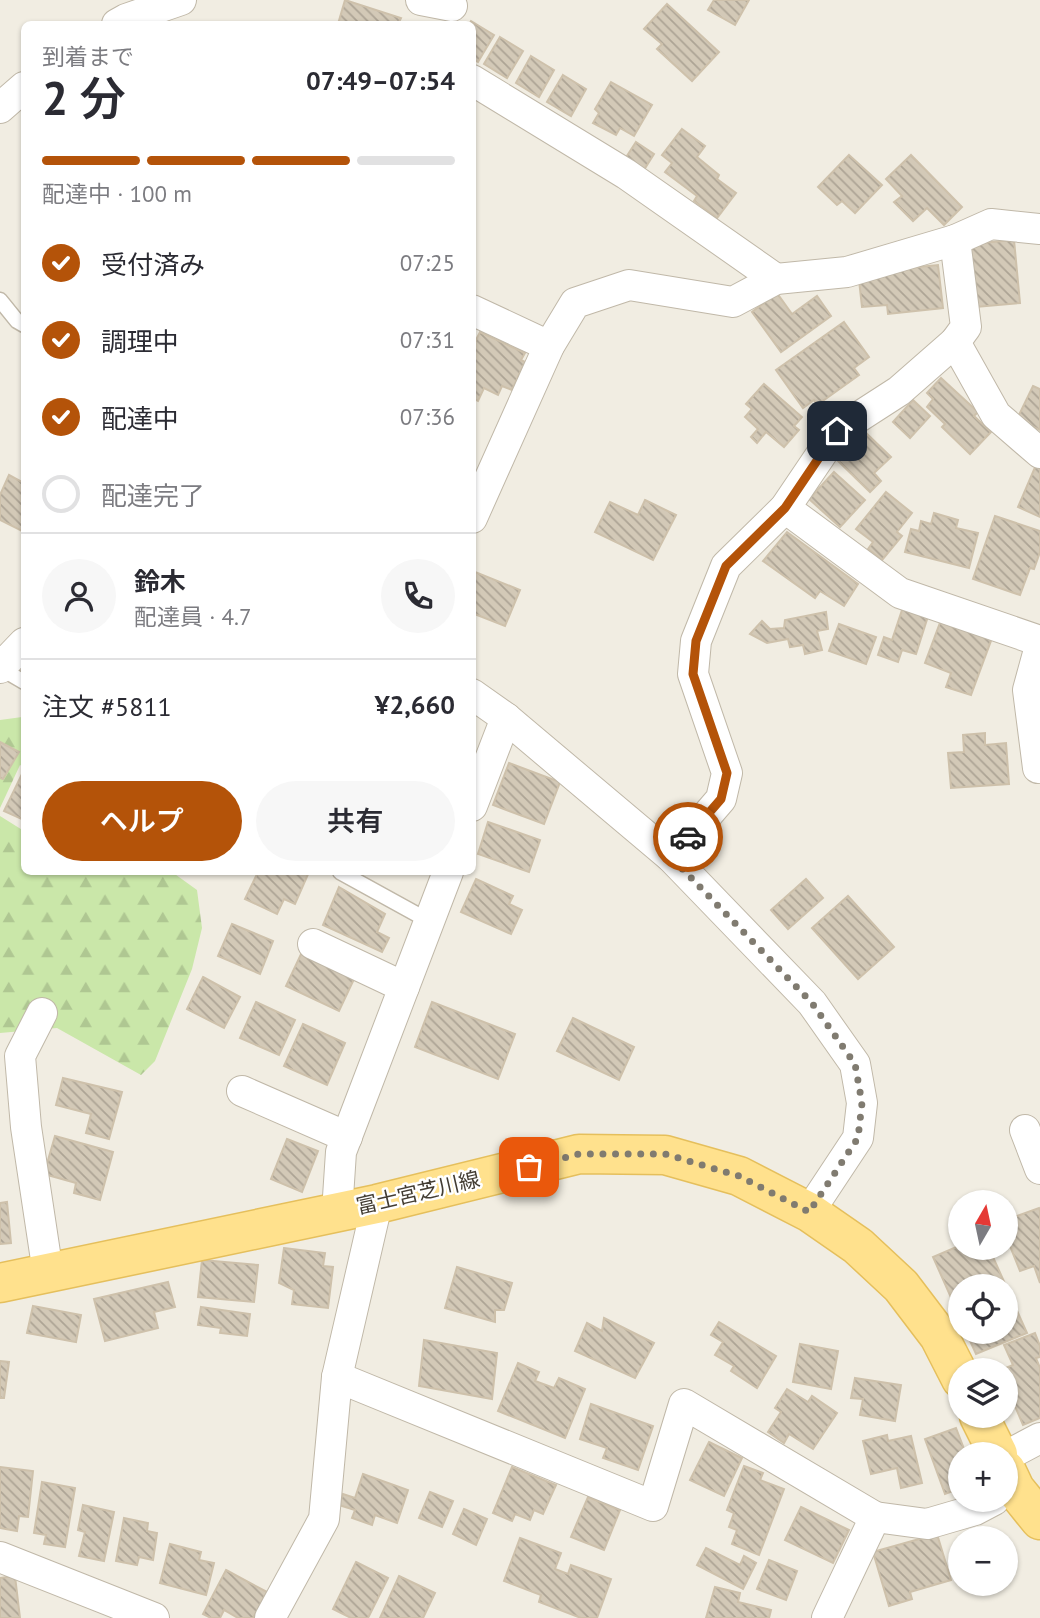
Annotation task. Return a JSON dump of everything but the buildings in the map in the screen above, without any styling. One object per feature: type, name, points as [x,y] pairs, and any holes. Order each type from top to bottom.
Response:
[{"type":"main road","name":"富士宮芝川線","points":[[0,1283],[377,1204],[579,1154],[665,1154],[739,1176],[809,1212],[858,1246],[901,1286],[939,1336],[950,1358]]},
{"type":"main road","points":[[1018,1495],[1040,1520]]},
{"type":"street","points":[[122,21],[181,0]]},
{"type":"street","points":[[421,0],[451,10]]},
{"type":"street","points":[[476,82],[626,174],[776,279]]},
{"type":"street","points":[[0,108],[21,90]]},
{"type":"street","points":[[476,509],[549,346],[575,303],[629,285],[733,302],[776,279],[847,272],[955,240],[990,224],[1040,229]]},
{"type":"street","points":[[671,857],[721,799],[727,773],[693,674],[696,641],[726,566],[785,508],[837,431],[899,391],[955,342],[967,327],[955,240]]},
{"type":"street","points":[[476,312],[549,346]]},
{"type":"street","points":[[955,342],[996,415],[1040,453]]},
{"type":"street","points":[[785,508],[900,593],[1040,644],[1028,690],[1038,768]]},
{"type":"street","points":[[0,668],[21,646]]},
{"type":"street","points":[[476,697],[506,718],[671,857],[812,1003],[855,1064],[862,1103],[858,1138],[809,1212]]},
{"type":"street","points":[[476,796],[506,718]]},
{"type":"street","points":[[337,1212],[341,1152],[447,875]]},
{"type":"street","points":[[313,944],[404,988]]},
{"type":"street","points":[[42,1013],[20,1056],[26,1127],[48,1273]]},
{"type":"street","points":[[242,1091],[347,1137]]},
{"type":"street","points":[[1025,1130],[1040,1170]]},
{"type":"street","points":[[270,1618],[324,1519],[337,1377],[377,1204]]},
{"type":"street","points":[[337,1377],[653,1506],[684,1404],[875,1517],[927,1524],[968,1512]]},
{"type":"street","points":[[1018,1466],[1040,1438]]},
{"type":"street","points":[[827,1618],[875,1517]]},
{"type":"street","points":[[0,1557],[155,1618]]},
{"type":"lane","points":[[0,300],[21,324]]},
{"type":"lane","points":[[0,668],[21,680]]},
{"type":"lane","points":[[345,875],[429,921]]},
{"type":"green space","points":[[21,717],[21,766],[0,808],[0,720]]},
{"type":"green space","points":[[0,816],[21,829],[21,875],[176,875],[197,890],[202,928],[192,969],[155,1061],[141,1075],[57,1028],[0,1033]]},
{"type":"way so far","points":[[529,1167],[579,1154],[665,1154],[739,1176],[809,1212],[858,1138],[862,1103],[855,1064],[812,1003],[671,857],[688,837]]},
{"type":"route","points":[[688,837],[721,799],[727,773],[693,674],[696,641],[726,566],[785,508],[837,431]]}]
